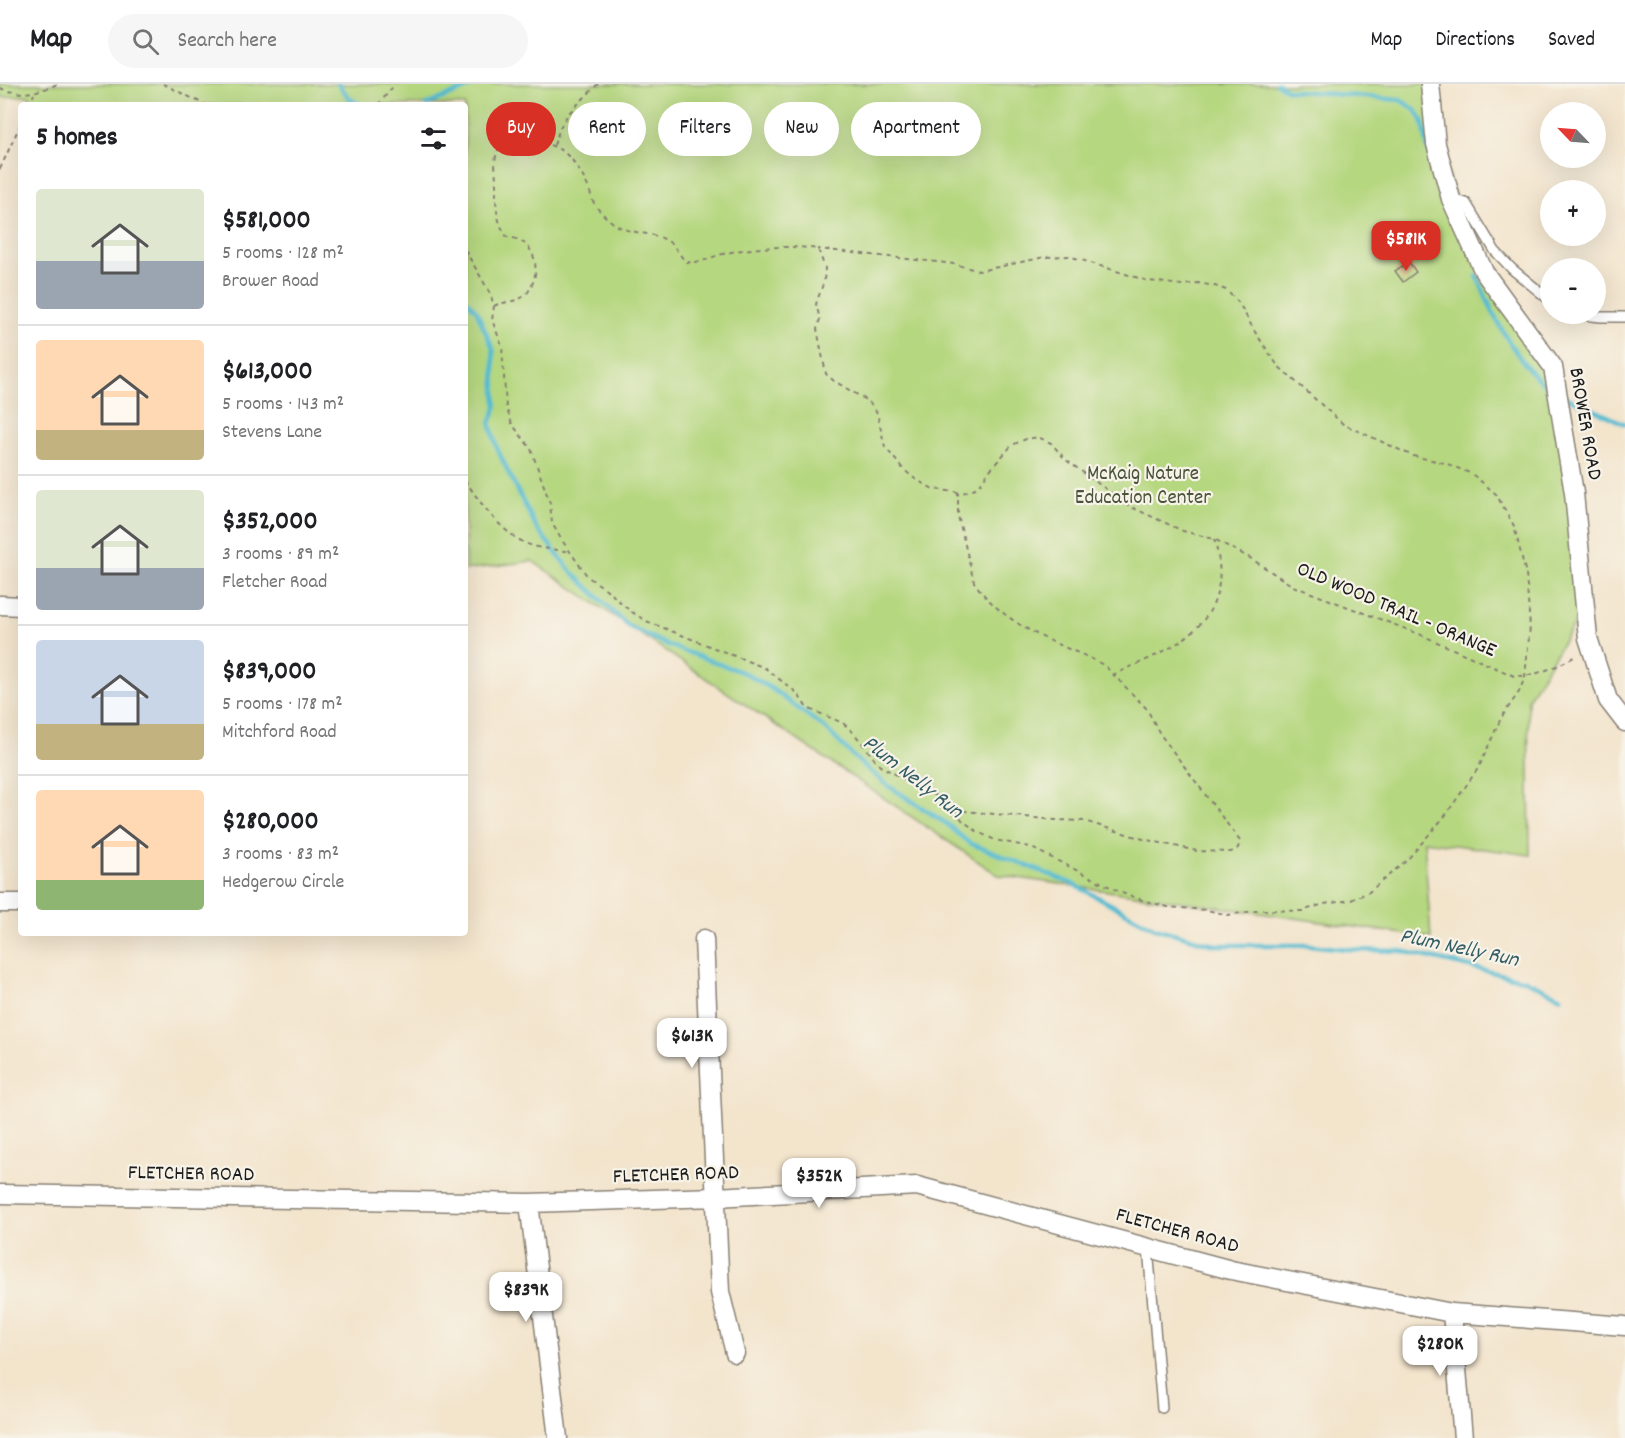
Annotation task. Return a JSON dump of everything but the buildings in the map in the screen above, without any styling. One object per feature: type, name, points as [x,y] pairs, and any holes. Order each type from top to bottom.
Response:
[{"type":"street","name":"BROWER ROAD","points":[[1430,84],[1436,144],[1451,199],[1484,272],[1553,367],[1574,493],[1588,638],[1608,700],[1625,722]]},
{"type":"street","points":[[0,604],[18,606]]},
{"type":"street","points":[[0,903],[18,903]]},
{"type":"street","points":[[704,939],[720,1292],[735,1353]]},
{"type":"street","name":"FLETCHER ROAD","points":[[0,1194],[529,1203],[716,1197],[917,1185],[1231,1270],[1452,1313],[1625,1326]]},
{"type":"street","points":[[529,1203],[558,1438]]},
{"type":"street","points":[[1452,1313],[1462,1438]]},
{"type":"lane","points":[[1451,199],[1466,203],[1495,251],[1512,269],[1540,292]]},
{"type":"lane","points":[[1606,317],[1625,317]]},
{"type":"lane","points":[[1148,1248],[1162,1408]]},
{"type":"path","points":[[0,88],[9,92],[35,93],[58,84]]},
{"type":"path","points":[[163,84],[200,102]]},
{"type":"path","points":[[381,102],[395,84]]},
{"type":"path","points":[[556,139],[568,114],[598,84]]},
{"type":"path","points":[[30,102],[35,93]]},
{"type":"path","points":[[0,169],[18,130]]},
{"type":"path","points":[[468,255],[490,293],[494,306],[492,320],[502,346],[506,407],[512,424],[531,449],[550,503],[552,523],[588,577],[646,621],[765,668],[797,693],[807,708],[843,723],[849,728],[880,766],[940,798],[963,821],[978,832],[994,840],[1030,847],[1122,892],[1168,907],[1207,910],[1227,915],[1262,910],[1302,911],[1324,904],[1351,900],[1370,892],[1393,874],[1445,816],[1479,766],[1501,718],[1519,692],[1525,677],[1530,627],[1526,574],[1514,526],[1496,494],[1472,474],[1445,463],[1413,456],[1343,424],[1278,366],[1239,303],[1226,290],[1215,286],[1148,281],[1069,256],[1045,257],[979,271],[954,264],[797,246],[723,254],[700,263],[686,262],[664,239],[629,231],[616,225],[602,214],[594,204],[574,163],[565,152],[556,146]]},
{"type":"path","points":[[494,306],[500,302],[511,303],[528,292],[537,269],[536,259],[527,246],[515,238],[507,237],[500,227],[495,202],[495,156]]},
{"type":"path","points":[[818,249],[825,268],[824,281],[816,304],[820,319],[817,329],[826,374],[868,401],[877,413],[885,447],[903,469],[933,489],[958,493],[958,516],[974,582],[993,604],[1020,625],[1049,641],[1098,661],[1147,709],[1160,734],[1240,841],[1238,848],[1231,852],[1197,851],[1143,839],[1084,820],[1056,820],[954,810]]},
{"type":"path","name":"OLD WOOD TRAIL - ORANGE","points":[[958,493],[978,487],[988,471],[1012,446],[1026,439],[1038,437],[1051,443],[1066,460],[1130,506],[1183,531],[1214,539],[1250,558],[1293,586],[1419,634],[1514,676],[1525,677]]},
{"type":"path","points":[[468,484],[482,505],[504,529],[531,546],[571,552]]},
{"type":"path","points":[[1112,675],[1176,645],[1189,636],[1210,611],[1220,583],[1221,568],[1214,539]]},
{"type":"path","points":[[1525,677],[1564,662],[1591,647]]},
{"type":"shaded area","points":[[0,97],[9,97],[0,181]]},
{"type":"green space","name":"McKaig Nature Education Center","points":[[0,84],[1430,84],[1438,150],[1484,272],[1553,367],[1585,606],[1528,699],[1530,855],[1424,841],[1431,938],[998,875],[532,561],[468,570],[468,102],[31,102],[30,96],[0,97]]},
{"type":"waterway","points":[[338,84],[355,102]]},
{"type":"waterway","points":[[433,102],[477,84]]},
{"type":"waterway","points":[[1277,84],[1288,90],[1400,100],[1416,111],[1420,117],[1430,154]]},
{"type":"waterway","points":[[1477,276],[1498,322],[1516,353],[1538,379],[1550,389]]},
{"type":"waterway","name":"Plum Nelly Run","points":[[468,302],[476,310],[493,349],[496,408],[490,423],[497,448],[537,529],[569,569],[628,626],[665,644],[747,674],[772,689],[826,729],[858,761],[887,785],[947,824],[969,843],[1071,883],[1155,928],[1215,945],[1308,945],[1357,950],[1402,951],[1525,980],[1561,997]]},
{"type":"waterway","points":[[1564,396],[1625,424]]}]
